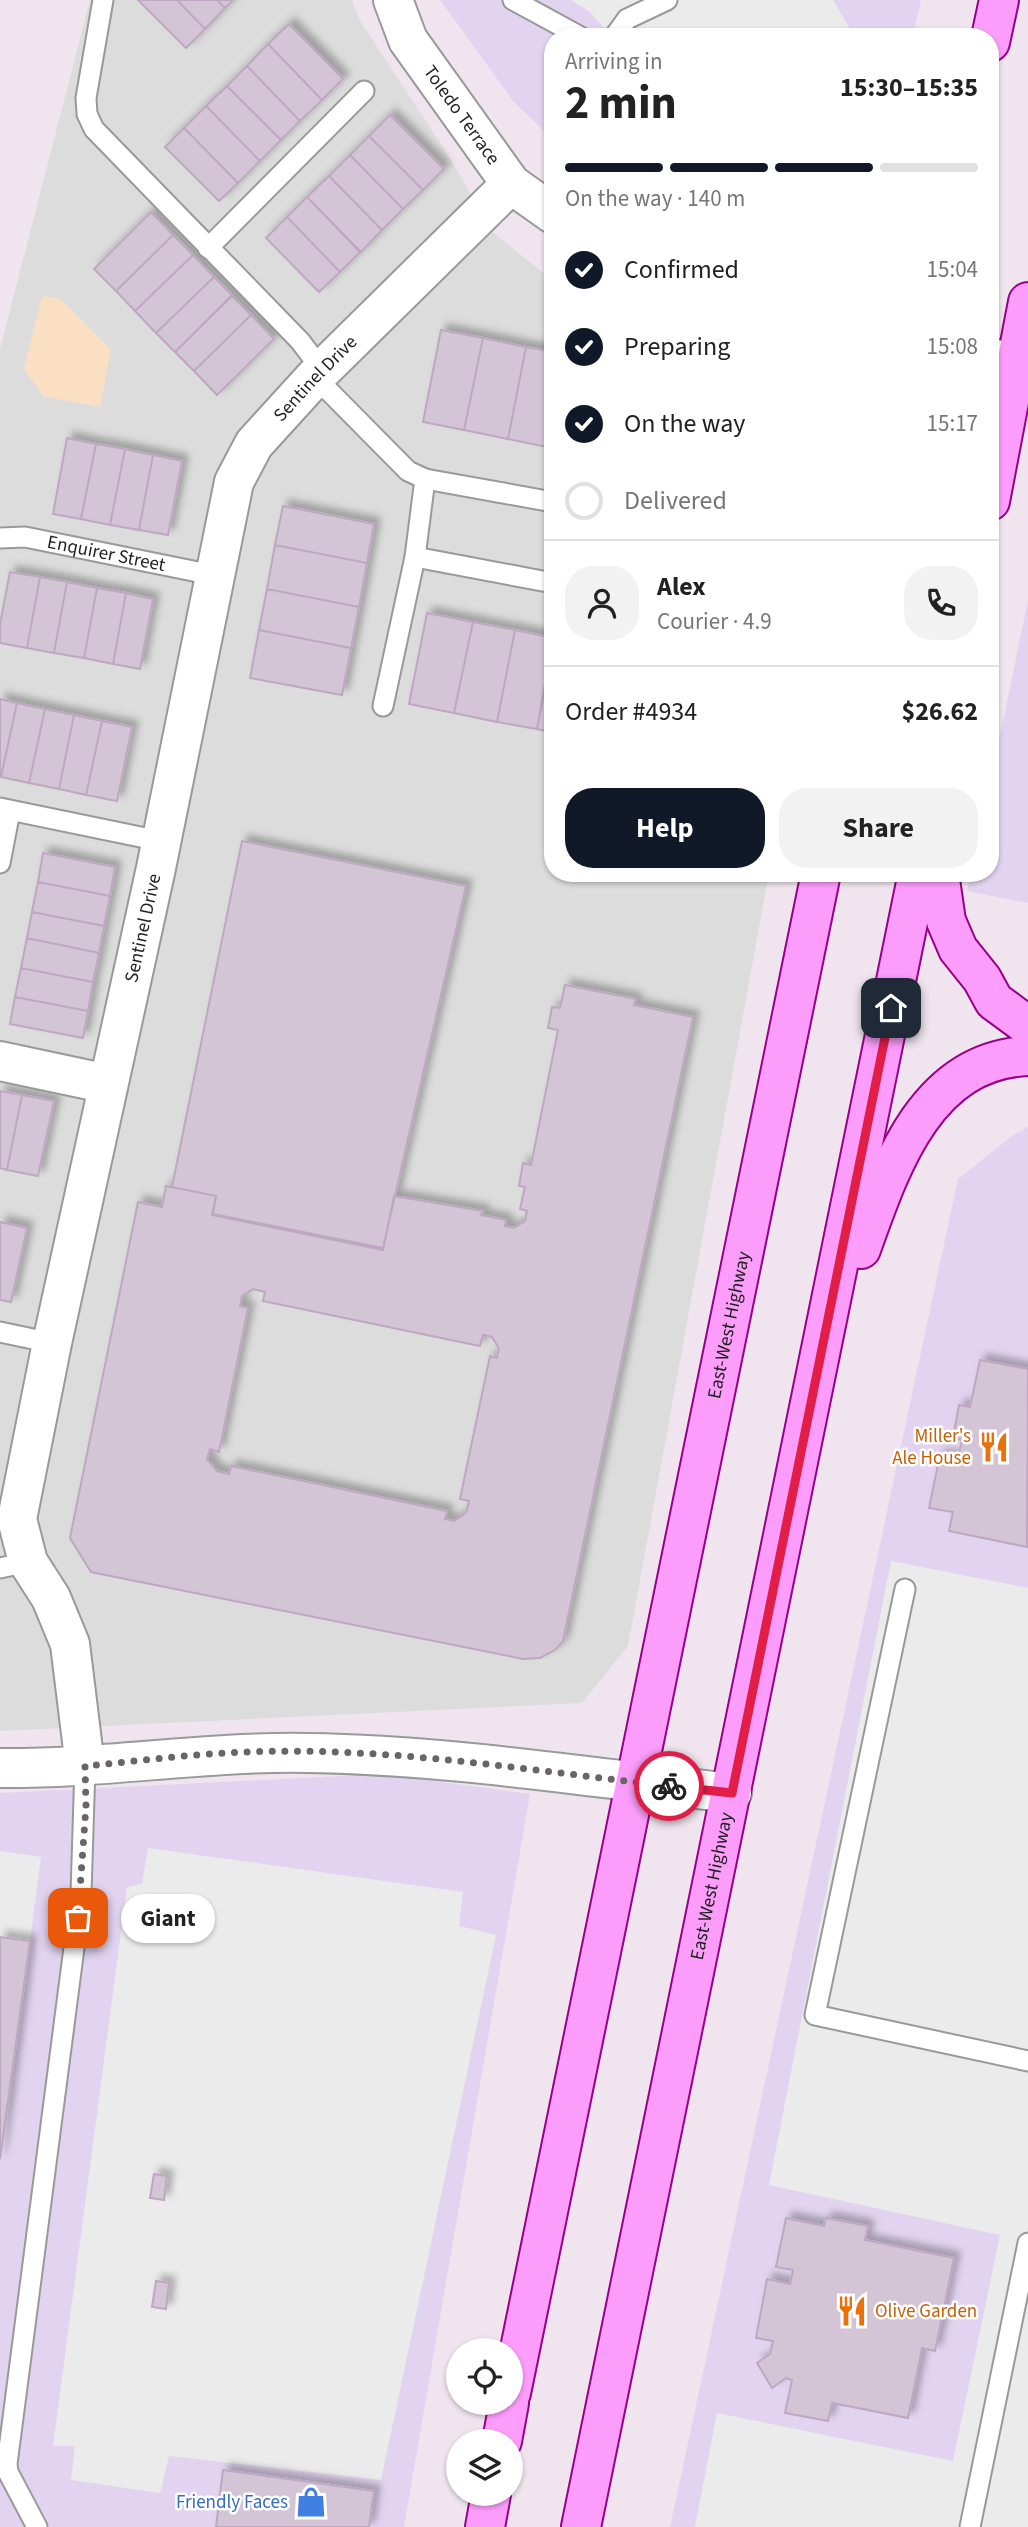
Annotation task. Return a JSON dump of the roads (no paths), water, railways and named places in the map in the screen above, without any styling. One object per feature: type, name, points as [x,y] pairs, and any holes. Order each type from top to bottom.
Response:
[{"type":"main road","points":[[993,28],[999,0]]},
{"type":"main road","points":[[999,458],[1008,414],[1012,362],[1028,302]]},
{"type":"main road","name":"East-West Highway","points":[[522,2338],[819,882]]},
{"type":"main road","name":"East-West Highway","points":[[581,2527],[916,882]]},
{"type":"main road","points":[[940,882],[946,921],[958,950],[982,979],[994,1001],[1028,1027]]},
{"type":"main road","points":[[813,1386],[883,1188],[913,1126],[947,1085],[987,1064],[1028,1056]]},
{"type":"main road","points":[[485,2527],[489,2506]]},
{"type":"street","name":"Toledo Terrace","points":[[393,0],[408,40],[511,184],[544,208]]},
{"type":"street","name":"Sentinel Drive","points":[[85,1766],[70,1644],[51,1598],[14,1565],[17,1519],[234,482],[254,444],[318,374],[511,184]]},
{"type":"street","points":[[0,1061],[108,1084]]},
{"type":"street","points":[[0,1768],[85,1766],[229,1752],[311,1753],[402,1757],[732,1793]]},
{"type":"lane","points":[[103,0],[86,98],[87,114],[110,149],[300,341],[318,374],[408,471],[425,479],[544,500]]},
{"type":"lane","points":[[513,0],[565,28]]},
{"type":"lane","points":[[620,28],[627,19],[667,0]]},
{"type":"lane","points":[[208,248],[364,91]]},
{"type":"lane","points":[[383,706],[415,557],[425,479]]},
{"type":"lane","name":"Enquirer Street","points":[[0,538],[24,537],[213,575]]},
{"type":"lane","points":[[415,557],[544,581]]},
{"type":"lane","points":[[0,863],[5,810],[160,841]]},
{"type":"lane","points":[[0,1332],[52,1342]]},
{"type":"lane","points":[[905,1589],[815,2015],[1028,2061]]},
{"type":"lane","points":[[37,2527],[14,2486],[7,2464],[81,1894],[85,1766]]},
{"type":"lane","points":[[970,2527],[1028,2243]]},
{"type":"place","name":"Miller's Ale House","points":[[994,1447]]},
{"type":"place","name":"Giant","points":[[78,1918]]},
{"type":"place","name":"Olive Garden","points":[[852,2311]]},
{"type":"place","name":"Friendly Faces","points":[[311,2502]]}]
